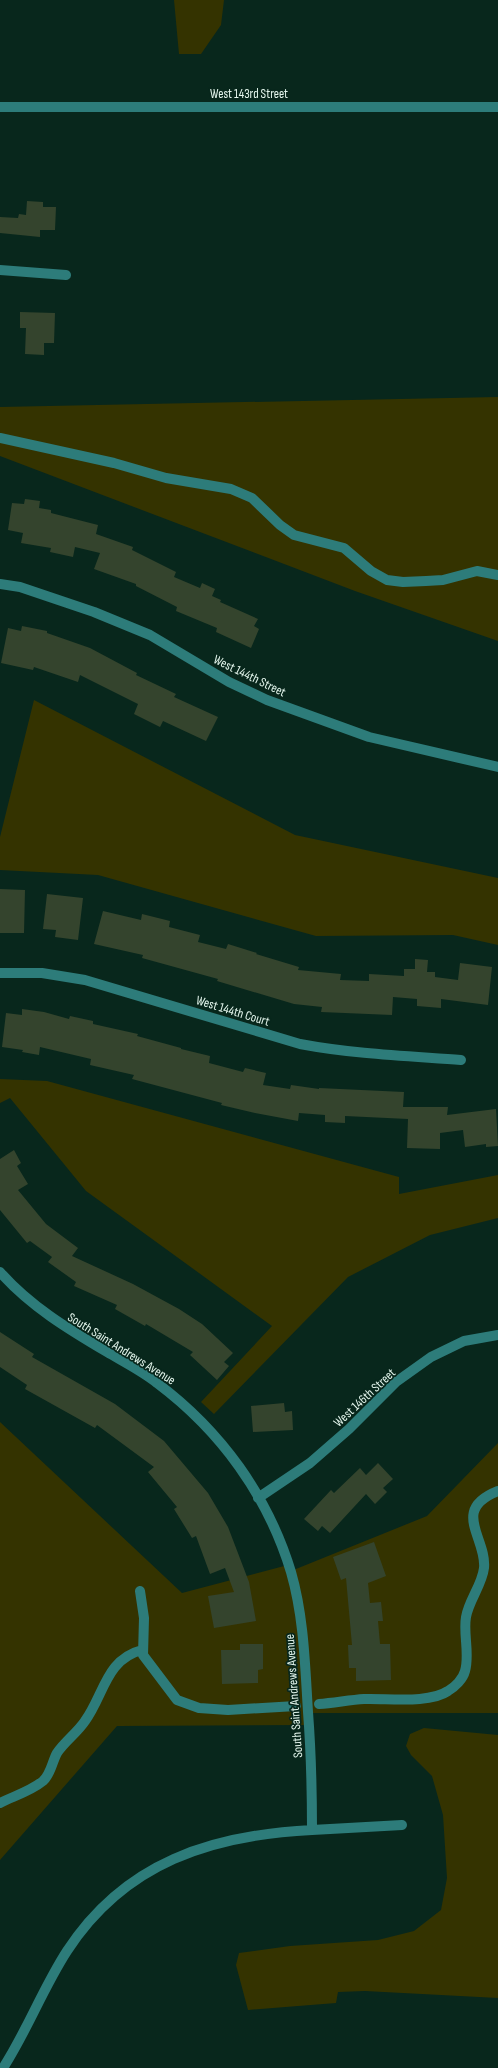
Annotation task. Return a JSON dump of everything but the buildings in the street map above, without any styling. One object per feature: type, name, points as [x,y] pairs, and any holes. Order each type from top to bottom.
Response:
[{"type":"street","name":"West 143rd Street","points":[[0,107],[498,107]]},
{"type":"street","points":[[0,270],[66,275]]},
{"type":"street","points":[[0,438],[114,463],[166,478],[231,489],[252,498],[280,525],[294,534],[344,548],[371,571],[387,580],[426,582],[443,580],[477,571],[498,575]]},
{"type":"street","name":"West 144th Street","points":[[0,584],[20,587],[94,612],[150,635],[229,682],[274,702],[369,737],[498,767]]},
{"type":"street","name":"West 144th Court","points":[[0,973],[42,973],[85,980],[314,1046],[344,1051],[461,1060]]},
{"type":"street","name":"South Saint Andrews Avenue","points":[[0,1272],[40,1310],[76,1334],[156,1382],[191,1410],[232,1455],[258,1498],[285,1554],[302,1627],[310,1726],[312,1830]]},
{"type":"street","name":"West 146th Street","points":[[258,1498],[288,1480],[315,1459],[349,1429],[396,1382],[426,1362],[464,1341],[498,1335]]},
{"type":"street","points":[[319,1704],[364,1700],[433,1697],[448,1691],[462,1678],[467,1660],[466,1616],[484,1569],[484,1557],[474,1529],[473,1517],[482,1500],[498,1491]]},
{"type":"street","points":[[140,1591],[144,1618],[142,1650],[147,1662],[169,1692],[177,1700],[188,1705],[228,1710],[296,1706]]},
{"type":"street","points":[[0,1803],[30,1790],[45,1780],[60,1749],[86,1720],[111,1670],[132,1652],[142,1650]]},
{"type":"street","points":[[3,2068],[15,2050],[68,1951],[98,1914],[130,1885],[172,1860],[216,1843],[261,1834],[402,1825]]},
{"type":"shaded area","points":[[174,0],[224,0],[221,25],[201,54],[179,54]]},
{"type":"shaded area","points":[[498,397],[498,641],[355,591],[0,456],[0,407]]},
{"type":"shaded area","points":[[34,700],[295,835],[498,878],[498,945],[453,935],[316,936],[98,875],[0,870],[0,837]]},
{"type":"shaded area","points":[[0,1079],[47,1081],[399,1177],[399,1194],[498,1175],[498,1218],[430,1235],[348,1277],[214,1414],[201,1402],[272,1326],[86,1191],[10,1098],[0,1103]]},
{"type":"shaded area","points":[[0,1422],[182,1593],[288,1565],[291,1571],[427,1516],[498,1443],[498,1713],[309,1713],[309,1725],[117,1726],[0,1860]]},
{"type":"shaded area","points":[[424,1728],[498,1735],[498,1998],[365,1991],[338,1992],[336,2003],[248,2010],[236,1965],[239,1953],[290,1946],[378,1940],[414,1931],[441,1910],[447,1878],[443,1815],[432,1776],[411,1755],[406,1746],[410,1734]]}]
